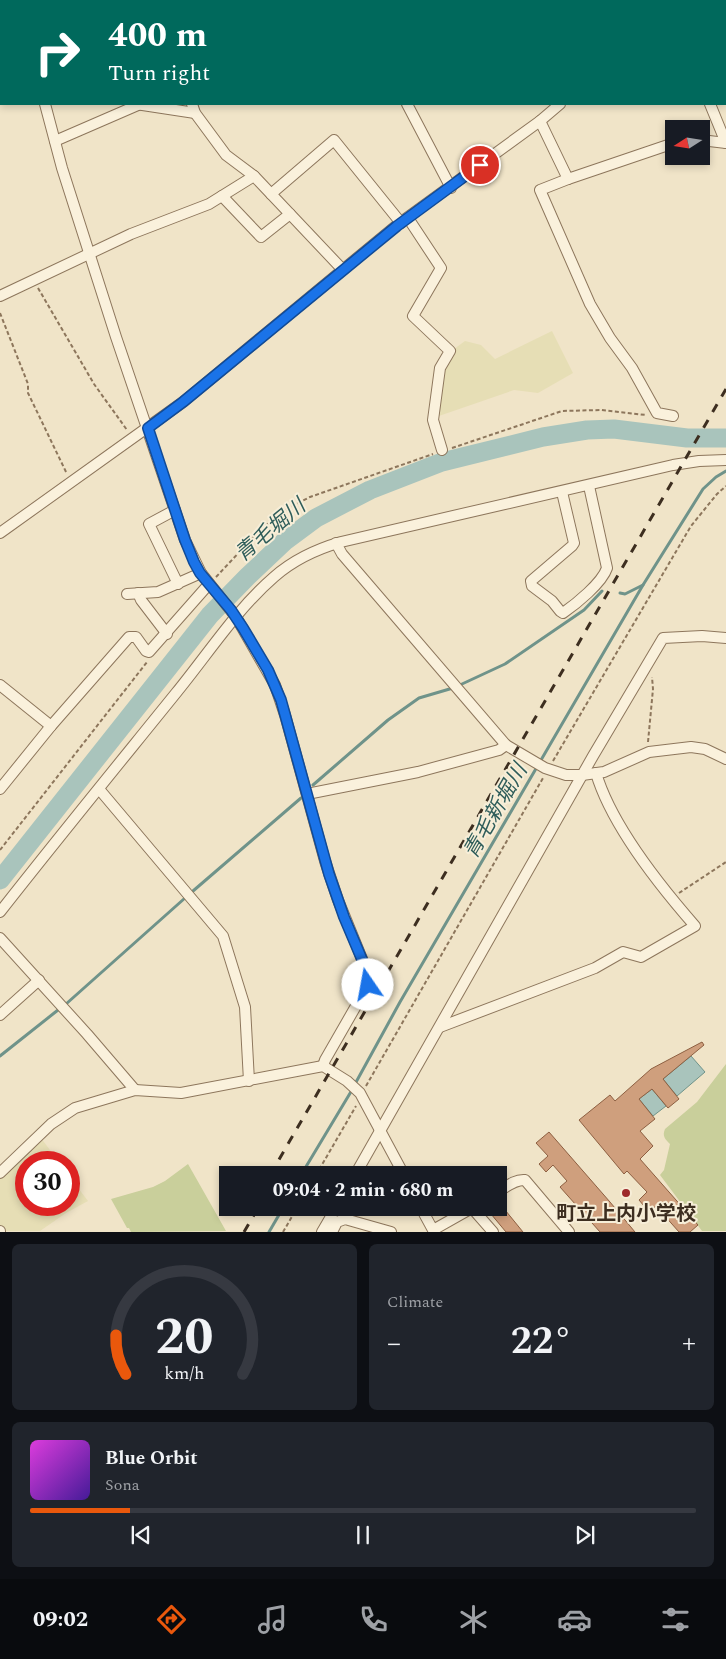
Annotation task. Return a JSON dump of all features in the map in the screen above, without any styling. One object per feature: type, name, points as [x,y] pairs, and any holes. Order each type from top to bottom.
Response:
[{"type":"street","points":[[45,105],[90,254],[185,540],[200,573],[233,614],[268,670],[281,700],[338,900],[366,969],[369,980],[368,985],[326,1067]]},
{"type":"street","points":[[55,141],[135,105]]},
{"type":"street","points":[[151,105],[194,108],[226,155],[254,176],[343,270]]},
{"type":"street","points":[[408,105],[450,188]]},
{"type":"street","points":[[0,534],[183,402],[405,221],[559,105]]},
{"type":"street","points":[[710,105],[726,143],[710,141]]},
{"type":"street","points":[[540,121],[568,179]]},
{"type":"street","points":[[271,194],[334,140],[405,221],[440,268],[413,316],[450,351],[440,368],[433,420],[442,450]]},
{"type":"street","points":[[665,146],[540,190],[590,304],[610,338],[632,368],[657,413],[673,416]]},
{"type":"street","points":[[0,296],[132,234],[209,204],[254,176]]},
{"type":"street","points":[[222,196],[261,237],[290,214]]},
{"type":"street","points":[[0,912],[200,664],[233,614],[280,572],[308,555],[336,544],[673,466],[726,460]]},
{"type":"street","points":[[562,492],[574,543],[531,581],[532,586],[563,613],[580,601],[605,574],[607,568],[589,486]]},
{"type":"street","points":[[175,510],[149,524],[178,584]]},
{"type":"street","points":[[336,544],[342,554],[506,745],[548,769],[566,775],[604,772],[649,752],[691,747],[705,749],[726,759]]},
{"type":"street","points":[[167,634],[141,600],[133,594],[158,592],[168,589],[200,573]]},
{"type":"street","points":[[0,789],[51,726],[129,637],[136,638],[146,651],[149,652],[212,588]]},
{"type":"street","points":[[360,1166],[582,775],[663,638],[702,636],[726,638]]},
{"type":"street","points":[[0,685],[51,726]]},
{"type":"street","points":[[307,794],[418,772],[499,750],[506,745]]},
{"type":"street","points":[[440,1027],[594,968],[623,952],[641,957],[695,926],[671,899],[625,833],[600,789],[596,773]]},
{"type":"street","points":[[99,789],[223,936],[245,1007],[249,1081]]},
{"type":"street","points":[[0,938],[135,1090]]},
{"type":"street","points":[[0,1015],[39,980]]},
{"type":"street","points":[[0,1173],[51,1124],[71,1110],[135,1090],[181,1093],[326,1067],[361,1092],[399,1166]]},
{"type":"street","points":[[507,1187],[515,1182],[525,1180],[569,1232]]},
{"type":"street","points":[[322,1232],[331,1216]]},
{"type":"street","points":[[427,1216],[435,1230],[459,1216]]},
{"type":"street","points":[[479,1216],[493,1232]]},
{"type":"street","points":[[332,1232],[337,1222],[344,1219],[389,1231]]},
{"type":"path","points":[[34,280],[94,384],[133,438]]},
{"type":"path","points":[[0,313],[28,384],[28,393],[71,483]]},
{"type":"path","points":[[212,588],[260,530],[287,509],[310,498],[442,450],[562,411],[601,410],[652,416],[657,413]]},
{"type":"path","points":[[361,1092],[691,526],[717,494],[726,486]]},
{"type":"path","points":[[0,850],[149,659],[149,652]]},
{"type":"path","points":[[648,663],[653,689],[649,752]]},
{"type":"path","points":[[671,899],[726,862]]},
{"type":"path","points":[[321,1166],[356,1106]]},
{"type":"path","points":[[283,1232],[292,1216]]},
{"type":"shaded area","points":[[552,331],[573,373],[538,393],[514,390],[436,417],[443,369],[454,349],[465,341],[481,345],[495,359]]},
{"type":"shaded area","points":[[41,1138],[51,1151],[27,1151]]},
{"type":"shaded area","points":[[15,1163],[15,1216],[62,1216],[40,1231],[6,1231],[0,1226],[0,1177]]},
{"type":"shaded area","points":[[80,1190],[88,1201],[80,1205]]},
{"type":"green space","points":[[726,1064],[726,1231],[702,1231],[660,1175],[664,1170],[670,1144],[665,1139],[664,1134],[665,1129],[697,1102]]},
{"type":"green space","points":[[188,1164],[226,1231],[131,1232],[111,1199],[153,1187],[165,1181]]},
{"type":"water","points":[[691,1056],[705,1072],[677,1096],[663,1079]]},
{"type":"water","points":[[652,1089],[666,1106],[653,1116],[639,1099]]},
{"type":"building","points":[[702,1042],[704,1045],[663,1079],[679,1099],[668,1108],[652,1089],[639,1099],[655,1119],[640,1131],[653,1146],[640,1159],[698,1225],[690,1232],[679,1232],[656,1206],[649,1212],[639,1200],[647,1192],[627,1171],[624,1174],[579,1120],[610,1095],[615,1101],[651,1069]]},
{"type":"building","points":[[549,1132],[635,1232],[600,1232],[560,1187],[567,1181],[553,1165],[546,1172],[539,1164],[548,1156],[536,1143]]},
{"type":"building","points":[[507,1212],[523,1232],[506,1232],[493,1216],[507,1216]]},
{"type":"waterway","name":"青毛堀川","points":[[0,880],[210,615],[285,541],[316,518],[370,490],[442,462],[543,437],[587,430],[614,429],[687,438],[726,438]]},
{"type":"waterway","name":"青毛新堀川","points":[[355,1084],[400,1002],[643,585],[703,489],[726,471]]},
{"type":"waterway","points":[[620,593],[625,594],[643,585]]},
{"type":"waterway","points":[[462,684],[505,664],[584,610],[602,591]]},
{"type":"waterway","points":[[313,785],[388,720],[419,698],[453,688]]},
{"type":"waterway","points":[[193,891],[301,798]]},
{"type":"waterway","points":[[66,1004],[185,898]]},
{"type":"waterway","points":[[0,1056],[58,1010]]},
{"type":"waterway","name":"青毛新堀川","points":[[306,1166],[352,1090]]},
{"type":"waterway","name":"青毛新堀川","points":[[269,1232],[278,1216]]},
{"type":"railway","points":[[275,1166],[726,389]]},
{"type":"railway","points":[[244,1232],[253,1216]]},
{"type":"place","name":"町立上内小学校","points":[[626,1193]]},
{"type":"route","points":[[368,985],[369,976],[350,934],[325,861],[281,700],[268,670],[243,628],[231,610],[200,573],[194,562],[148,428],[183,402],[397,226],[480,165]]}]
